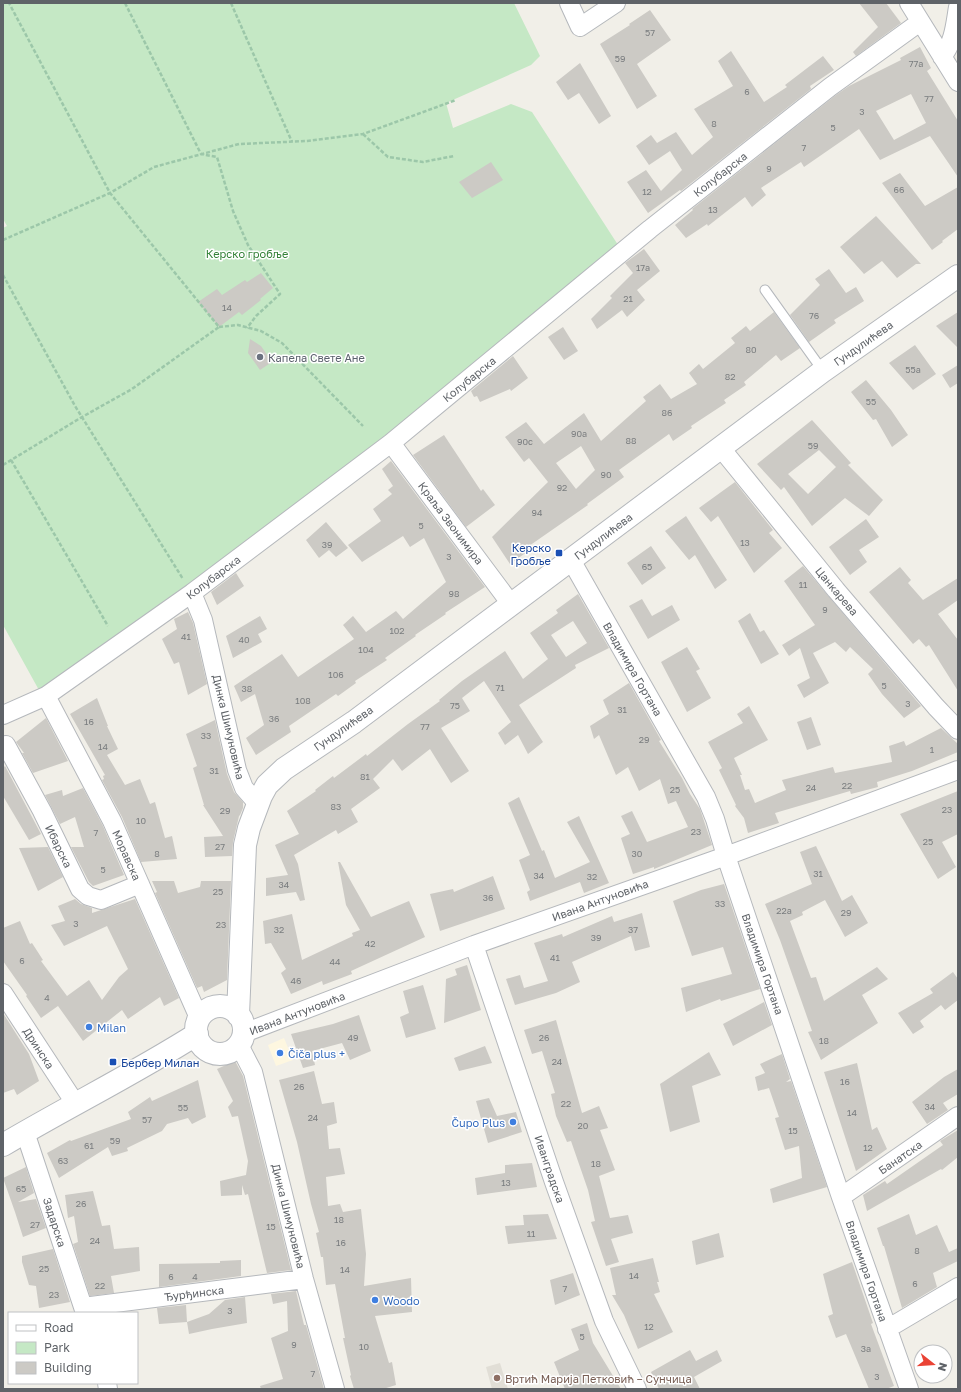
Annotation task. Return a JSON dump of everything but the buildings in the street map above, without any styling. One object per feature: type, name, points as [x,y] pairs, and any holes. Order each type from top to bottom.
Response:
[{"type":"street","points":[[569,3],[580,27],[616,3]]},
{"type":"street","points":[[909,3],[958,82]]},
{"type":"street","points":[[942,57],[952,39],[958,7]]},
{"type":"street","name":"Колубарска","points":[[3,716],[46,696],[192,593],[391,443],[650,229],[830,87],[920,22]]},
{"type":"street","name":"Гундулићева","points":[[258,804],[267,785],[284,769],[354,722],[823,371],[956,282]]},
{"type":"street","name":"Краља Звонимира","points":[[391,443],[511,604]]},
{"type":"street","name":"Цанкарева","points":[[720,447],[836,590],[931,701],[958,730]]},
{"type":"street","name":"Владимира Гортана","points":[[571,560],[706,796],[887,1329],[909,1389]]},
{"type":"street","name":"Динка Шимуновића","points":[[192,593],[203,620],[237,770],[244,788],[258,804]]},
{"type":"street","name":"Моравска","points":[[46,696],[112,821],[140,884],[200,1034]]},
{"type":"street","name":"Ибарска","points":[[6,745],[42,811],[80,889],[88,896],[101,900],[140,884]]},
{"type":"street","name":"Ивана Антуновића","points":[[236,1025],[474,945],[726,856],[958,770]]},
{"type":"street","points":[[200,1034],[214,1053],[223,1054],[232,1051],[240,977],[245,845],[249,828],[258,804]]},
{"type":"street","name":"Иванградска","points":[[474,945],[554,1182],[601,1314],[637,1389]]},
{"type":"street","name":"Дринска","points":[[3,993],[75,1103]]},
{"type":"street","points":[[3,1145],[75,1103],[154,1061],[200,1034],[205,1012],[212,1008],[236,1025]]},
{"type":"street","name":"Динка Шимуновића","points":[[236,1025],[253,1072],[304,1279],[335,1389]]},
{"type":"street","name":"Банатска","points":[[842,1197],[958,1116]]},
{"type":"street","name":"Задарска","points":[[25,1132],[84,1310]]},
{"type":"street","name":"Ђурђинска","points":[[84,1310],[304,1279]]},
{"type":"street","points":[[887,1329],[958,1287]]},
{"type":"lane","points":[[765,290],[823,371]]},
{"type":"path","points":[[9,3],[110,193],[220,327]]},
{"type":"path","points":[[126,3],[201,154]]},
{"type":"path","points":[[231,3],[292,142]]},
{"type":"path","points":[[3,240],[110,193],[154,167],[239,144],[307,141],[363,134],[456,100]]},
{"type":"path","points":[[363,134],[388,157],[423,162],[454,156]]},
{"type":"path","points":[[201,154],[217,157],[233,211],[248,245],[280,294],[256,316],[247,328]]},
{"type":"path","points":[[3,275],[82,417],[192,593]]},
{"type":"path","points":[[3,465],[82,417],[132,390],[220,327],[238,325],[261,331],[282,343],[363,426]]},
{"type":"path","points":[[11,460],[108,626]]},
{"type":"shaded area","name":"Čiča plus +","points":[[284,1038],[293,1060],[276,1066],[268,1045]]},
{"type":"shaded area","name":"Вртић Марија Петковић – Сунчица","points":[[500,1363],[508,1389],[492,1389],[486,1367]]},
{"type":"green space","name":"Керско гробље","points":[[3,3],[514,3],[540,56],[531,65],[446,103],[453,128],[511,104],[532,112],[620,248],[383,454],[45,701],[3,625],[3,228],[7,226],[3,219]]},
{"type":"place","name":"Капела Свете Ане","points":[[260,357]]},
{"type":"place","name":"Керско Гробље","points":[[559,553]]},
{"type":"place","name":"Milan","points":[[89,1027]]},
{"type":"place","name":"Čiča plus +","points":[[280,1053]]},
{"type":"place","name":"Бербер Милан","points":[[113,1062]]},
{"type":"place","name":"Čupo Plus","points":[[513,1122]]},
{"type":"place","name":"Woodo","points":[[375,1300]]},
{"type":"place","name":"Вртић Марија Петковић – Сунчица","points":[[497,1378]]}]
